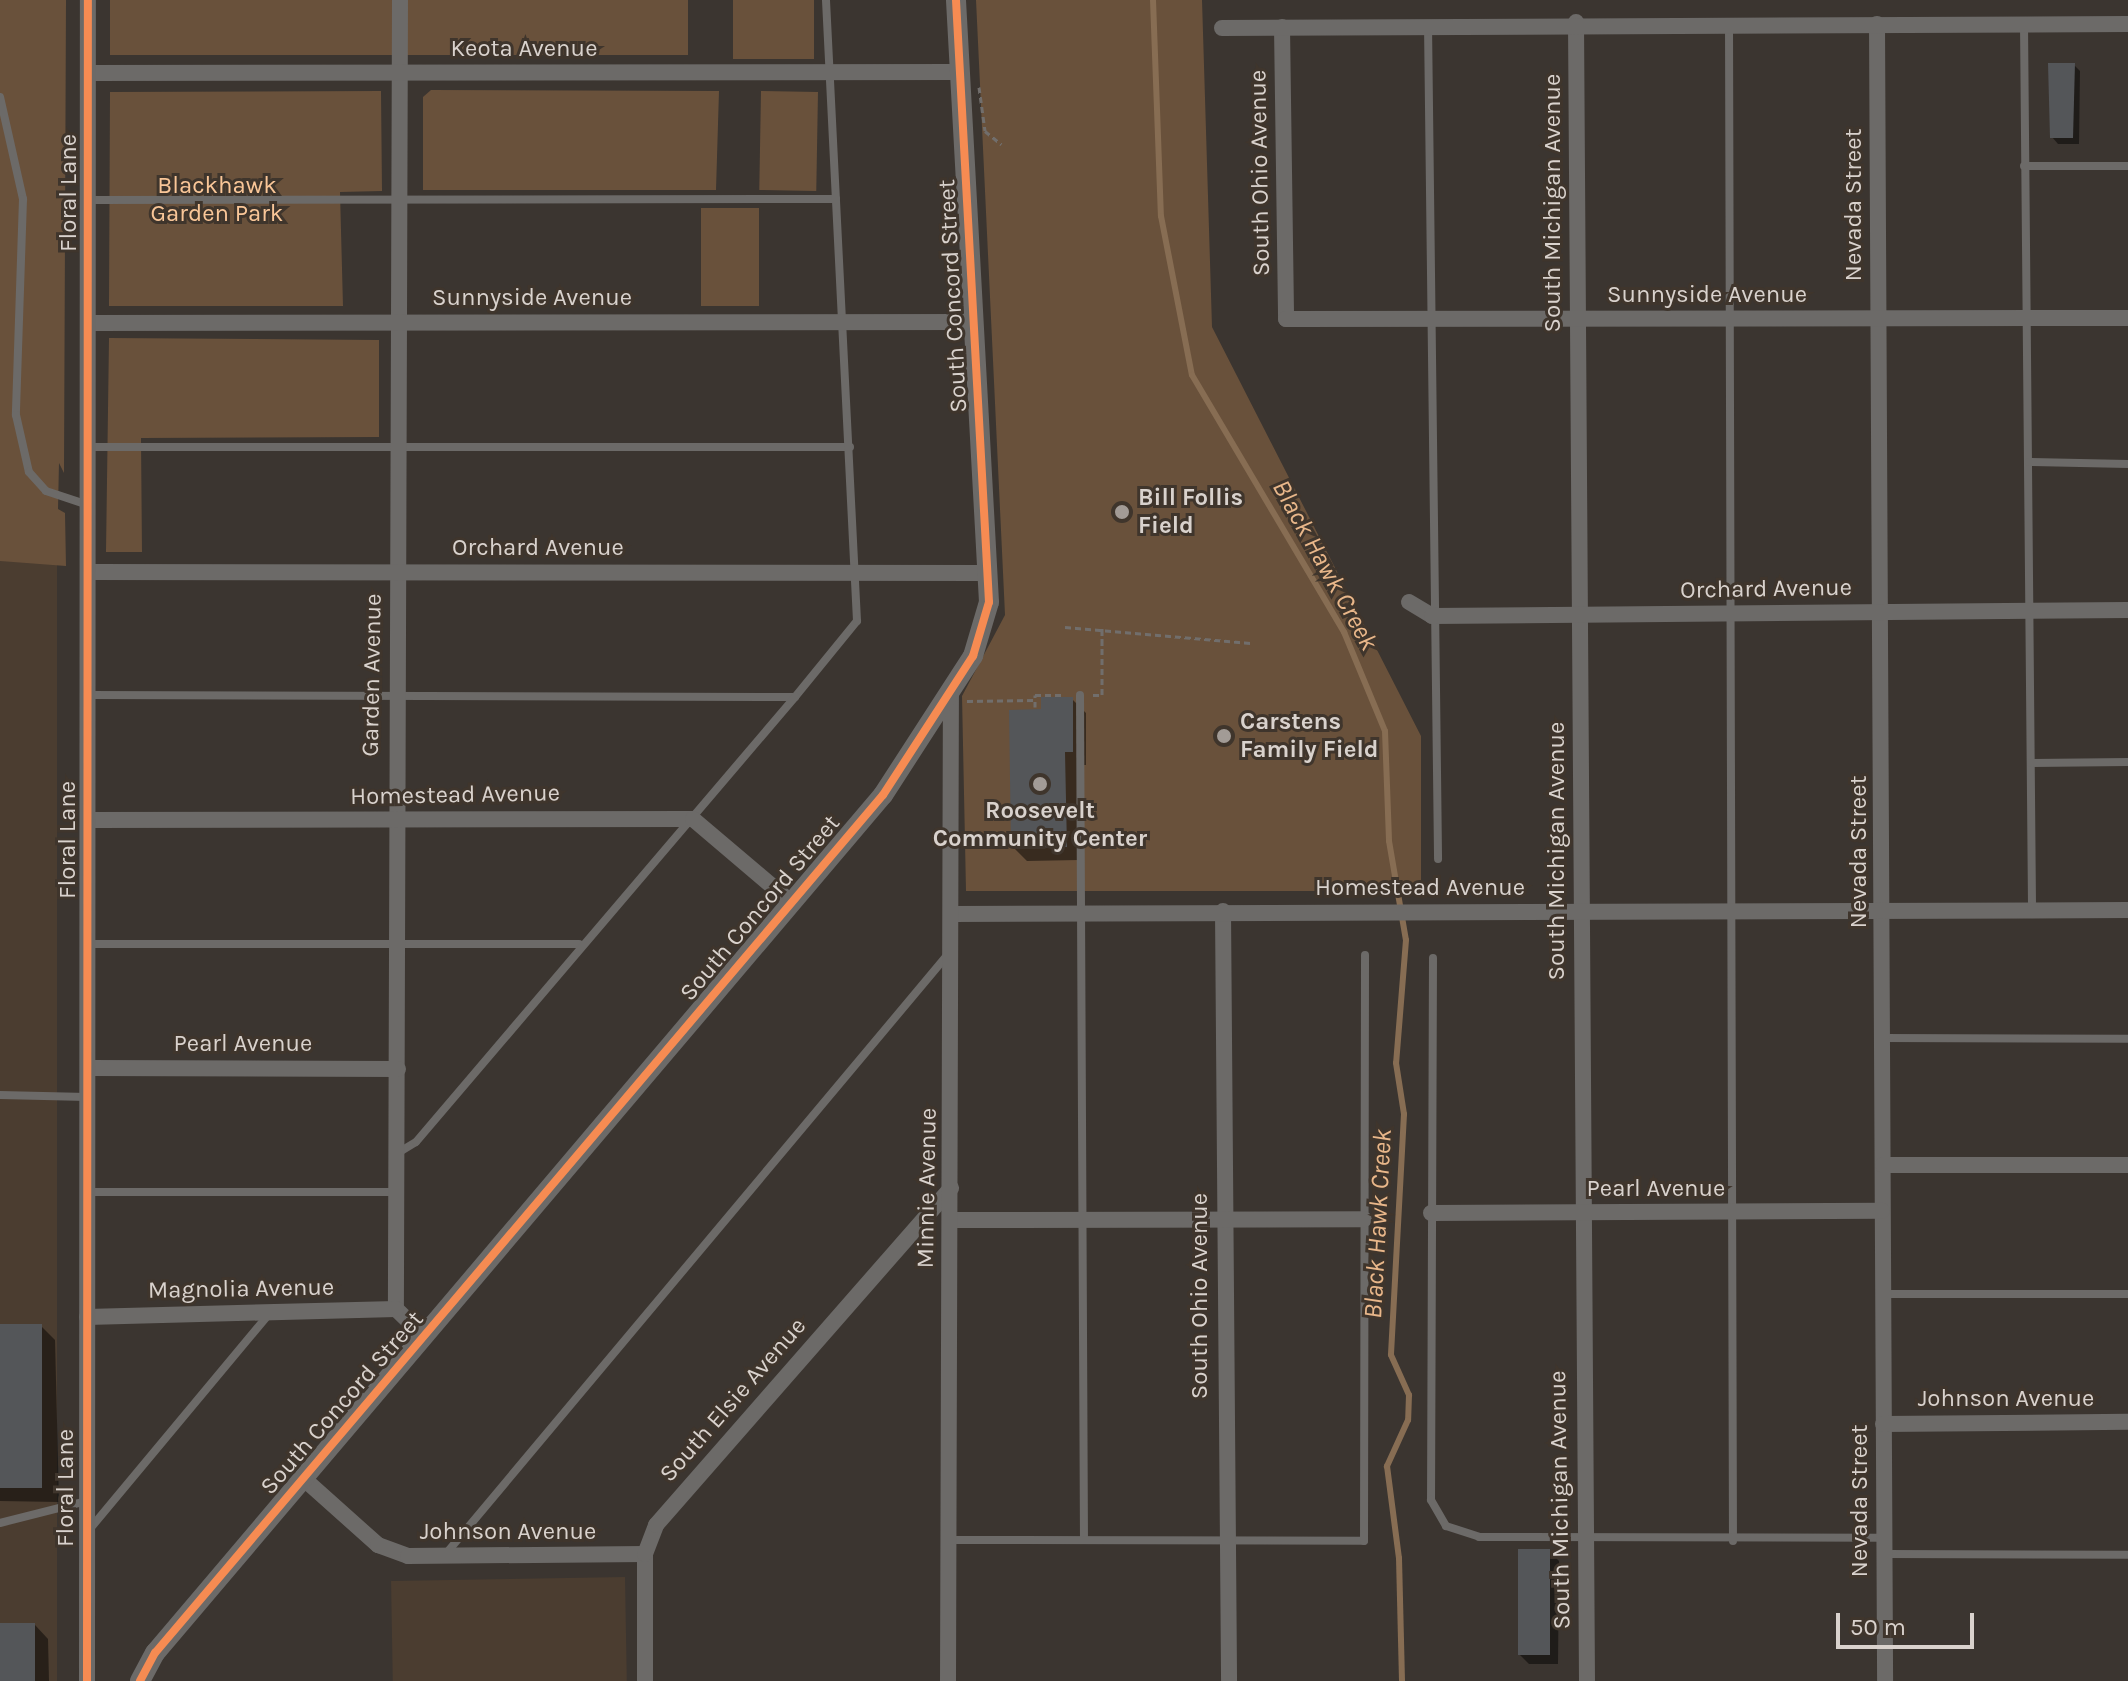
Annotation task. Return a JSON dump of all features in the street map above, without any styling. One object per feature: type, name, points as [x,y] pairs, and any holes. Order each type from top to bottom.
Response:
[{"type":"street","name":"Floral Lane","points":[[87,1681],[88,0]]},
{"type":"street","name":"Garden Avenue","points":[[396,1309],[398,1069],[394,820],[400,0]]},
{"type":"street","name":"South Concord Street","points":[[140,1681],[155,1653],[893,782],[959,698],[983,633],[988,573],[956,0]]},
{"type":"street","points":[[1222,28],[1576,22],[2128,24]]},
{"type":"street","name":"South Michigan Avenue","points":[[1576,22],[1587,1681]]},
{"type":"street","name":"Nevada Street","points":[[1877,24],[1883,610],[1885,1681]]},
{"type":"street","name":"South Ohio Avenue","points":[[1282,27],[1286,319]]},
{"type":"street","name":"Keota Avenue","points":[[88,73],[960,72]]},
{"type":"street","name":"Sunnyside Avenue","points":[[1286,319],[2128,318]]},
{"type":"street","name":"Sunnyside Avenue","points":[[89,323],[974,322]]},
{"type":"street","name":"Orchard Avenue","points":[[89,572],[988,573]]},
{"type":"street","points":[[1409,602],[1432,616]]},
{"type":"street","name":"Orchard Avenue","points":[[1432,616],[2128,610]]},
{"type":"street","name":"Minnie Avenue","points":[[948,1681],[952,914],[959,698]]},
{"type":"street","points":[[693,819],[791,902]]},
{"type":"street","name":"Homestead Avenue","points":[[88,820],[693,819]]},
{"type":"street","name":"Homestead Avenue","points":[[952,914],[1082,909],[1349,912],[2128,910]]},
{"type":"street","name":"South Ohio Avenue","points":[[1223,911],[1222,1540],[1229,1681]]},
{"type":"street","name":"Pearl Avenue","points":[[89,1068],[398,1069]]},
{"type":"street","points":[[1883,1165],[2128,1165]]},
{"type":"street","name":"South Elsie Avenue","points":[[645,1681],[645,1554],[656,1525],[951,1188]]},
{"type":"street","name":"Pearl Avenue","points":[[1431,1213],[1882,1211]]},
{"type":"street","points":[[951,1220],[1364,1219]]},
{"type":"street","points":[[396,1309],[425,1337]]},
{"type":"street","name":"Magnolia Avenue","points":[[87,1317],[396,1309]]},
{"type":"street","name":"Johnson Avenue","points":[[1883,1424],[2128,1422]]},
{"type":"street","name":"Johnson Avenue","points":[[303,1478],[378,1545],[408,1556],[645,1554]]},
{"type":"lane","points":[[395,1155],[416,1142],[579,944],[693,819],[857,621],[858,572],[826,0]]},
{"type":"lane","points":[[1729,22],[1734,318],[1730,909],[1735,1213],[1733,1541]]},
{"type":"lane","points":[[1428,23],[1432,616],[1438,859]]},
{"type":"lane","points":[[2024,24],[2024,318],[2029,462],[2032,910]]},
{"type":"lane","points":[[0,97],[23,199],[16,415],[29,472],[46,491],[89,506]]},
{"type":"lane","points":[[2024,166],[2128,166]]},
{"type":"lane","points":[[89,200],[836,199]]},
{"type":"lane","points":[[89,447],[850,447]]},
{"type":"lane","points":[[2029,462],[2128,464]]},
{"type":"lane","points":[[89,695],[795,697]]},
{"type":"lane","points":[[1080,695],[1084,1539]]},
{"type":"lane","points":[[2031,763],[2128,762]]},
{"type":"lane","points":[[88,944],[579,944]]},
{"type":"lane","points":[[443,1557],[952,949]]},
{"type":"lane","points":[[948,1540],[1364,1541],[1365,955]]},
{"type":"lane","points":[[1433,958],[1431,1500],[1458,1535],[2128,1555]]},
{"type":"lane","points":[[1882,1038],[2128,1039]]},
{"type":"lane","points":[[0,1095],[88,1097]]},
{"type":"lane","points":[[87,1192],[396,1192]]},
{"type":"lane","points":[[1883,1294],[2128,1294]]},
{"type":"lane","points":[[86,1534],[271,1311]]},
{"type":"lane","points":[[0,1523],[86,1501]]},
{"type":"path","points":[[1065,627],[1253,643]]},
{"type":"path","points":[[959,698],[1035,700],[1102,695],[1102,628]]},
{"type":"path","points":[[1035,700],[1035,707]]},
{"type":"shaded area","points":[[0,540],[57,540],[57,1681],[0,1681]]},
{"type":"shaded area","points":[[625,1577],[627,1681],[393,1681],[391,1581]]},
{"type":"green space","points":[[0,0],[66,0],[64,473],[59,463],[58,509],[65,513],[66,566],[0,561]]},
{"type":"green space","points":[[110,0],[688,0],[688,55],[110,55]]},
{"type":"green space","points":[[733,0],[814,0],[814,59],[733,59]]},
{"type":"green space","points":[[976,0],[1202,0],[1212,327],[1421,736],[1421,891],[966,891],[962,696],[1005,615]]},
{"type":"green space","points":[[431,90],[719,91],[716,190],[423,190],[423,97]]},
{"type":"green space","name":"Blackhawk Garden Park","points":[[381,91],[382,191],[340,192],[343,306],[109,306],[110,92]]},
{"type":"green space","points":[[761,91],[818,92],[816,191],[759,190]]},
{"type":"green space","points":[[701,208],[759,208],[759,306],[701,306]]},
{"type":"green space","points":[[109,338],[379,340],[379,437],[141,438],[142,552],[106,552]]},
{"type":"building","points":[[2048,63],[2075,63],[2073,138],[2050,138]]},
{"type":"building","name":"Roosevelt Community Center","points":[[1041,697],[1073,697],[1073,752],[1065,752],[1067,847],[1011,848],[1009,710],[1041,709]]},
{"type":"building","points":[[0,1324],[42,1324],[42,1488],[0,1488]]},
{"type":"building","points":[[1518,1549],[1550,1549],[1550,1655],[1518,1655]]},
{"type":"building","points":[[0,1623],[35,1623],[35,1681],[0,1681]]},
{"type":"waterway","name":"Black Hawk Creek","points":[[1153,0],[1161,216],[1192,375],[1344,632],[1385,731],[1389,841],[1406,940],[1396,1063],[1404,1114],[1391,1355],[1409,1395],[1408,1420],[1387,1466],[1399,1558],[1402,1681]]},
{"type":"cycle path","points":[[87,1681],[88,0]]},
{"type":"cycle path","points":[[140,1681],[155,1653],[883,795],[973,656],[989,602],[956,0]]},
{"type":"place","name":"Bill Follis Field","points":[[1122,512]]},
{"type":"place","name":"Carstens Family Field","points":[[1224,736]]},
{"type":"place","name":"Roosevelt Community Center","points":[[1040,784]]}]
